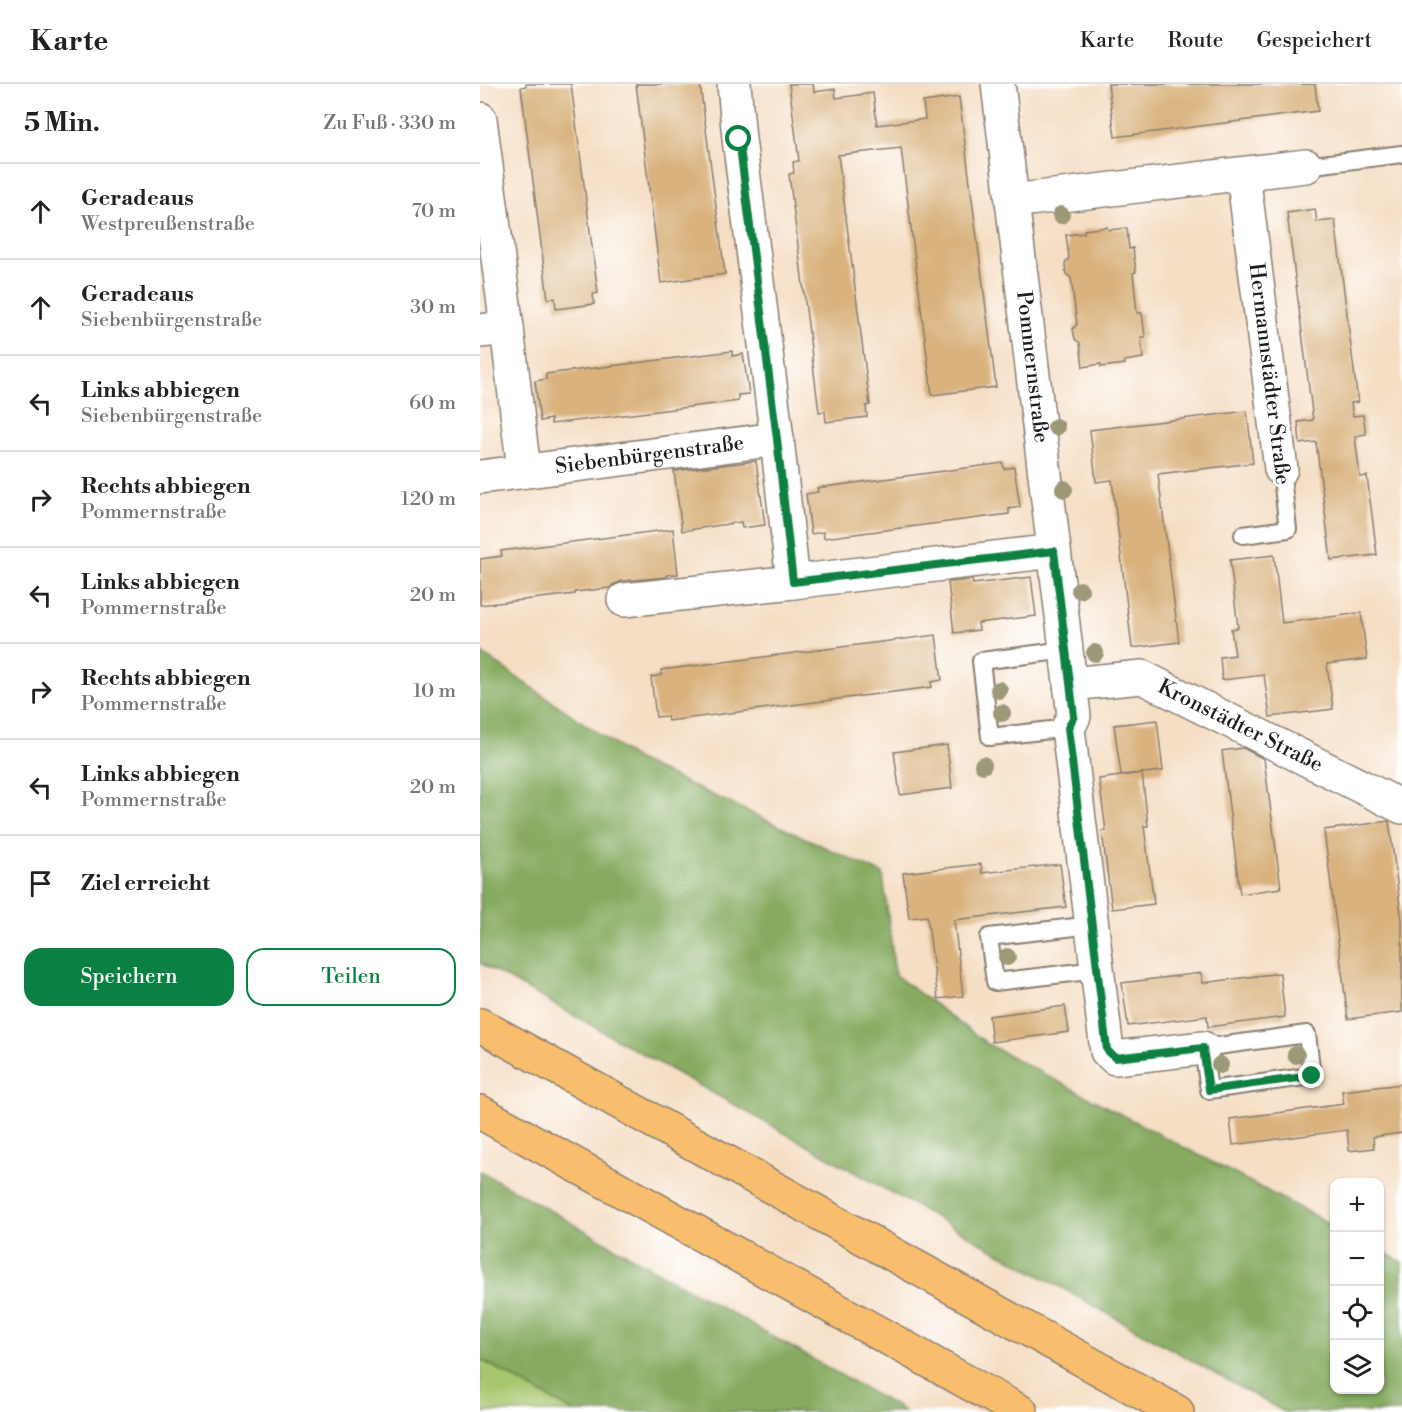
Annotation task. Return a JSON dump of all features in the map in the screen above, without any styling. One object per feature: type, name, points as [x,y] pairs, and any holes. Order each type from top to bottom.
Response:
[{"type":"highway","points":[[480,1025],[1177,1412]]},
{"type":"highway","points":[[480,1112],[1021,1412]]},
{"type":"street","points":[[734,84],[793,582]]},
{"type":"street","name":"Pommernstraße","points":[[998,84],[1074,716],[1068,728],[1107,1050],[1115,1058],[1203,1048]]},
{"type":"street","points":[[480,119],[493,329],[524,471]]},
{"type":"street","points":[[1012,201],[1306,166]]},
{"type":"street","name":"Hermannstädter Straße","points":[[1243,174],[1281,469]]},
{"type":"street","name":"Siebenbürgenstraße","points":[[480,477],[777,439]]},
{"type":"street","points":[[624,600],[1054,551]]},
{"type":"street","name":"Kronstädter Straße","points":[[1070,684],[1142,677],[1402,807]]},
{"type":"lane","points":[[1306,166],[1402,154]]},
{"type":"lane","name":"Hermannstädter Straße","points":[[1243,535],[1288,529],[1281,469]]},
{"type":"lane","points":[[1066,650],[981,661],[990,737],[1068,728]]},
{"type":"lane","points":[[1092,925],[989,937],[995,982],[1097,970]]},
{"type":"lane","name":"Pommernstraße","points":[[1307,1034],[1312,1076],[1209,1090],[1203,1048],[1307,1034]]},
{"type":"green space","points":[[480,652],[639,761],[883,874],[895,975],[989,1045],[1330,1224],[1330,1394],[1384,1394],[1384,1252],[1402,1262],[1402,1412],[1284,1412],[480,963]]},
{"type":"green space","points":[[480,1171],[906,1412],[574,1412],[480,1359]]},
{"type":"green space","points":[[480,1359],[574,1412],[480,1412]]},
{"type":"building","points":[[526,84],[571,84],[598,293],[593,294],[594,304],[556,309],[555,298],[548,299],[521,87]]},
{"type":"building","points":[[636,84],[700,84],[725,274],[661,283]]},
{"type":"building","points":[[789,84],[813,84],[814,92],[835,89],[836,98],[873,93],[877,125],[925,119],[923,102],[959,97],[996,387],[932,395],[901,148],[838,155],[870,405],[866,406],[867,417],[826,422],[825,411],[819,412],[789,174],[794,173],[793,162],[799,161]]},
{"type":"building","points":[[1108,84],[1315,84],[1318,111],[1115,137]]},
{"type":"building","points":[[1315,209],[1317,222],[1335,220],[1358,402],[1351,403],[1353,416],[1363,415],[1366,434],[1355,436],[1360,477],[1367,476],[1377,555],[1331,560],[1316,442],[1300,444],[1298,422],[1313,420],[1287,213]]},
{"type":"building","points":[[1107,227],[1108,230],[1127,228],[1129,249],[1133,248],[1137,313],[1142,313],[1145,337],[1141,337],[1143,358],[1124,361],[1125,364],[1083,367],[1080,343],[1075,339],[1073,329],[1077,324],[1071,278],[1066,274],[1065,263],[1069,258],[1066,235]]},
{"type":"building","points":[[732,351],[732,356],[743,354],[749,394],[738,395],[738,401],[551,424],[551,419],[540,421],[535,381],[546,379],[546,374]]},
{"type":"building","points":[[1247,411],[1253,463],[1158,474],[1179,642],[1132,648],[1112,480],[1096,482],[1090,430]]},
{"type":"building","points":[[756,461],[765,525],[742,528],[741,522],[682,531],[674,471]]},
{"type":"building","points":[[1003,463],[1004,469],[1014,467],[1020,507],[1009,509],[1009,514],[824,538],[823,532],[811,534],[806,494],[818,492],[817,488]]},
{"type":"building","points":[[673,529],[678,574],[622,581],[610,588],[575,592],[575,594],[480,605],[480,559],[502,556],[501,551]]},
{"type":"building","points":[[1274,555],[1282,623],[1361,613],[1367,659],[1327,664],[1333,709],[1270,717],[1264,675],[1222,680],[1220,657],[1235,655],[1231,629],[1238,628],[1230,560]]},
{"type":"building","points":[[1031,577],[1036,616],[978,623],[979,630],[954,633],[948,582],[972,580],[973,584]]},
{"type":"building","points":[[936,635],[942,680],[931,682],[932,687],[668,721],[667,716],[656,717],[651,677],[662,675],[661,670]]},
{"type":"building","points":[[1157,720],[1163,771],[1121,775],[1114,725]]},
{"type":"building","points":[[947,745],[952,788],[900,795],[894,752]]},
{"type":"building","points":[[1243,748],[1264,759],[1281,888],[1240,894],[1222,751]]},
{"type":"building","points":[[1142,773],[1148,826],[1144,826],[1154,904],[1112,909],[1102,831],[1106,831],[1099,779]]},
{"type":"building","points":[[1389,821],[1402,921],[1402,1012],[1348,1019],[1324,830]]},
{"type":"building","points":[[981,864],[982,873],[1060,864],[1066,907],[954,920],[963,996],[938,999],[927,916],[909,918],[903,873]]},
{"type":"building","points":[[1201,973],[1203,983],[1280,973],[1285,1017],[1208,1027],[1207,1016],[1128,1026],[1122,983]]},
{"type":"building","points":[[1065,1006],[1069,1032],[992,1042],[989,1016]]},
{"type":"building","points":[[1402,1084],[1402,1133],[1373,1137],[1374,1148],[1349,1151],[1347,1130],[1233,1145],[1230,1119],[1344,1104],[1342,1091]]},
{"type":"route","points":[[739,139],[793,582],[1054,551],[1074,716],[1068,728],[1107,1050],[1115,1058],[1203,1048],[1209,1090],[1312,1076]]}]
